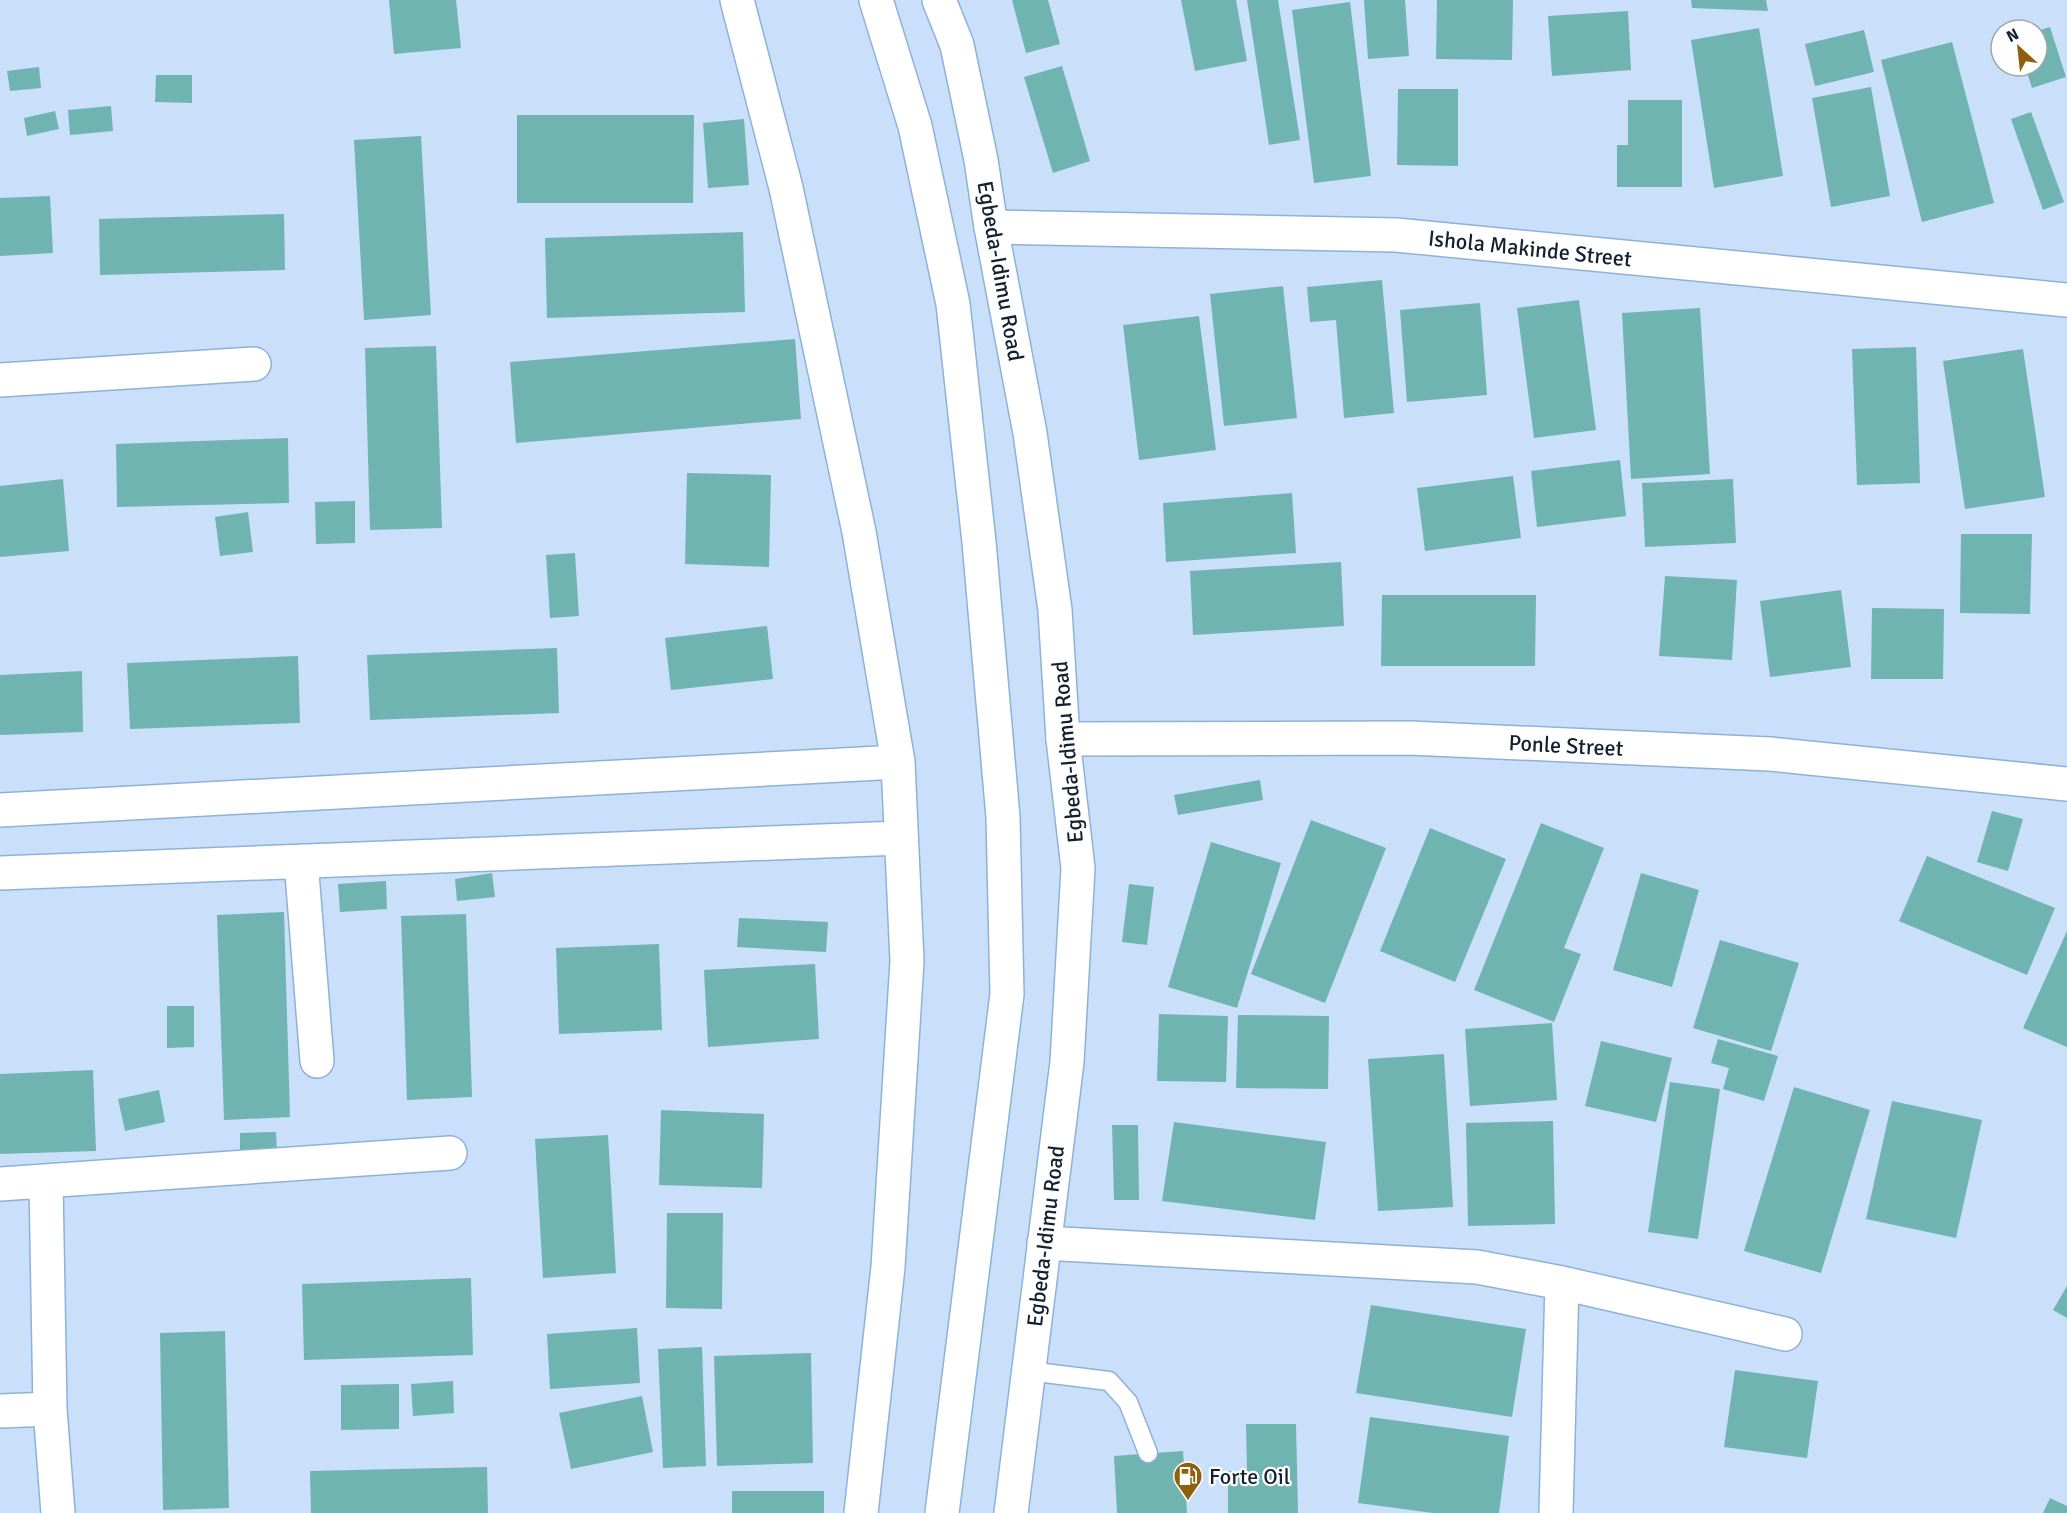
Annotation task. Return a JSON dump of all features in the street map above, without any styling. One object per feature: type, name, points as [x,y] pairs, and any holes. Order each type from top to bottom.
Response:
[{"type":"street","points":[[737,0],[786,188],[857,520],[898,762],[907,961],[888,1267],[861,1513]]},
{"type":"street","points":[[876,0],[915,126],[953,304],[979,542],[1002,818],[1006,994],[942,1513]]},
{"type":"street","name":"Egbeda-Idimu Road","points":[[939,0],[957,45],[981,160],[991,227],[1030,433],[1055,610],[1063,740],[1078,868],[1067,1062],[1011,1513]]},
{"type":"street","name":"Ishola Makinde Street","points":[[991,227],[1396,235],[2067,300]]},
{"type":"street","points":[[0,380],[254,363]]},
{"type":"street","name":"Ponle Street","points":[[1063,740],[1421,738],[1770,754],[2067,784]]},
{"type":"street","points":[[0,810],[898,762]]},
{"type":"street","points":[[0,873],[900,838]]},
{"type":"street","points":[[301,861],[317,1061]]},
{"type":"street","points":[[0,1184],[450,1153]]},
{"type":"street","points":[[46,1182],[50,1409],[58,1513]]},
{"type":"street","points":[[1044,1243],[1477,1267],[1562,1283],[1785,1334]]},
{"type":"street","points":[[1556,1513],[1562,1283]]},
{"type":"street","points":[[0,1411],[50,1409]]},
{"type":"lane","points":[[1028,1371],[1109,1381],[1128,1402],[1148,1453]]},
{"type":"building","points":[[389,0],[456,0],[461,48],[394,54]]},
{"type":"building","points":[[1012,0],[1048,0],[1060,44],[1026,53]]},
{"type":"building","points":[[1181,0],[1236,0],[1247,61],[1195,71]]},
{"type":"building","points":[[1247,0],[1278,0],[1300,140],[1269,145]]},
{"type":"building","points":[[1364,0],[1405,0],[1409,56],[1368,59]]},
{"type":"building","points":[[1437,0],[1513,0],[1512,60],[1436,59]]},
{"type":"building","points":[[1691,0],[1766,0],[1768,11],[1692,8]]},
{"type":"building","points":[[1350,2],[1371,176],[1314,183],[1292,10]]},
{"type":"building","points":[[1628,11],[1631,70],[1552,76],[1548,16]]},
{"type":"building","points":[[2049,27],[2066,77],[2032,88],[2029,78],[2049,78]]},
{"type":"building","points":[[1759,28],[1783,176],[1714,188],[1691,40]]},
{"type":"building","points":[[1864,30],[1874,72],[1815,86],[1805,44]]},
{"type":"building","points":[[1952,42],[1994,203],[1922,222],[1881,60]]},
{"type":"building","points":[[1062,66],[1090,161],[1053,173],[1024,77]]},
{"type":"building","points":[[39,67],[41,88],[10,91],[7,71]]},
{"type":"building","points":[[156,75],[192,75],[192,103],[155,102]]},
{"type":"building","points":[[1871,87],[1890,196],[1831,207],[1812,98]]},
{"type":"building","points":[[1398,89],[1458,89],[1458,166],[1397,165]]},
{"type":"building","points":[[1628,100],[1682,100],[1682,187],[1617,187],[1617,145],[1628,145]]},
{"type":"building","points":[[111,106],[113,131],[70,135],[68,110]]},
{"type":"building","points":[[55,111],[59,129],[27,136],[24,118]]},
{"type":"building","points":[[2031,112],[2064,202],[2043,210],[2011,119]]},
{"type":"building","points":[[517,115],[694,115],[693,203],[517,203]]},
{"type":"building","points":[[744,119],[749,185],[708,188],[703,123]]},
{"type":"building","points":[[421,136],[431,315],[364,320],[354,140]]},
{"type":"building","points":[[50,196],[53,253],[0,256],[0,198]]},
{"type":"building","points":[[284,214],[285,270],[100,275],[99,219]]},
{"type":"building","points":[[743,232],[745,312],[547,318],[545,238]]},
{"type":"building","points":[[1382,280],[1394,413],[1344,418],[1336,320],[1310,322],[1307,287]]},
{"type":"building","points":[[1283,286],[1297,418],[1224,426],[1210,294]]},
{"type":"building","points":[[1579,300],[1596,430],[1534,438],[1517,308]]},
{"type":"building","points":[[1480,303],[1487,395],[1407,402],[1400,310]]},
{"type":"building","points":[[1700,308],[1710,474],[1631,479],[1622,313]]},
{"type":"building","points":[[1199,316],[1216,450],[1139,460],[1123,325]]},
{"type":"building","points":[[795,339],[801,419],[516,443],[510,362]]},
{"type":"building","points":[[436,346],[442,528],[370,530],[365,348]]},
{"type":"building","points":[[1916,347],[1920,483],[1857,485],[1852,349]]},
{"type":"building","points":[[2023,349],[2045,497],[1965,509],[1943,361]]},
{"type":"building","points":[[288,438],[289,503],[117,507],[116,444]]},
{"type":"building","points":[[1620,460],[1626,516],[1537,527],[1531,471]]},
{"type":"building","points":[[687,473],[771,475],[769,567],[685,564]]},
{"type":"building","points":[[1513,476],[1521,538],[1425,551],[1417,488]]},
{"type":"building","points":[[63,479],[69,551],[0,557],[0,486]]},
{"type":"building","points":[[1733,479],[1736,543],[1645,547],[1642,483]]},
{"type":"building","points":[[1292,493],[1296,553],[1166,562],[1163,503]]},
{"type":"building","points":[[355,501],[355,543],[316,544],[315,502]]},
{"type":"building","points":[[248,512],[253,552],[220,556],[215,517]]},
{"type":"building","points":[[1961,534],[2032,534],[2030,614],[1960,613]]},
{"type":"building","points":[[575,553],[579,616],[550,618],[546,555]]},
{"type":"building","points":[[1341,562],[1344,626],[1193,635],[1190,571]]},
{"type":"building","points":[[1665,576],[1737,580],[1732,660],[1659,656]]},
{"type":"building","points":[[1841,590],[1851,667],[1770,677],[1760,601]]},
{"type":"building","points":[[1382,595],[1536,595],[1535,666],[1381,666]]},
{"type":"building","points":[[1872,608],[1944,609],[1943,679],[1871,679]]},
{"type":"building","points":[[767,626],[773,679],[671,690],[665,638]]},
{"type":"building","points":[[557,648],[559,713],[370,720],[367,655]]},
{"type":"building","points":[[298,656],[300,723],[130,729],[127,663]]},
{"type":"building","points":[[82,671],[83,732],[0,735],[0,675]]},
{"type":"building","points":[[1260,780],[1263,800],[1178,815],[1174,795]]},
{"type":"building","points":[[1992,811],[2023,819],[2008,871],[1977,862]]},
{"type":"building","points":[[1311,820],[1386,848],[1325,1003],[1251,974]]},
{"type":"building","points":[[1541,823],[1604,848],[1564,948],[1581,954],[1554,1022],[1474,990]]},
{"type":"building","points":[[1430,828],[1506,859],[1455,982],[1380,951]]},
{"type":"building","points":[[1211,842],[1281,863],[1237,1008],[1168,987]]},
{"type":"building","points":[[1927,856],[2055,908],[2027,975],[1899,921]]},
{"type":"building","points":[[492,873],[495,897],[457,901],[455,879]]},
{"type":"building","points":[[1641,873],[1699,890],[1672,987],[1613,970]]},
{"type":"building","points":[[386,881],[387,909],[340,912],[338,884]]},
{"type":"building","points":[[1129,884],[1154,887],[1147,945],[1122,942]]},
{"type":"building","points":[[284,912],[290,1117],[224,1120],[217,915]]},
{"type":"building","points":[[466,914],[472,1097],[407,1100],[401,916]]},
{"type":"building","points":[[739,918],[828,922],[826,952],[737,947]]},
{"type":"building","points":[[2067,931],[2067,1047],[2023,1028]]},
{"type":"building","points":[[1720,940],[1799,963],[1771,1051],[1693,1028]]},
{"type":"building","points":[[659,944],[662,1030],[559,1034],[556,948]]},
{"type":"building","points":[[815,964],[819,1039],[708,1047],[704,970]]},
{"type":"building","points":[[167,1006],[194,1006],[194,1047],[167,1048]]},
{"type":"building","points":[[1159,1014],[1228,1016],[1226,1082],[1157,1081]]},
{"type":"building","points":[[1238,1015],[1329,1016],[1328,1089],[1236,1088]]},
{"type":"building","points":[[1552,1023],[1557,1100],[1470,1106],[1465,1029]]},
{"type":"building","points":[[1718,1039],[1778,1056],[1764,1101],[1723,1089],[1729,1068],[1711,1063]]},
{"type":"building","points":[[1601,1041],[1672,1058],[1656,1122],[1585,1106]]},
{"type":"building","points":[[1444,1054],[1453,1207],[1378,1211],[1368,1059]]},
{"type":"building","points":[[93,1070],[96,1151],[0,1154],[0,1074]]},
{"type":"building","points":[[1670,1082],[1720,1089],[1698,1239],[1648,1232]]},
{"type":"building","points":[[1794,1087],[1870,1110],[1821,1273],[1744,1251]]},
{"type":"building","points":[[159,1090],[165,1122],[125,1131],[118,1099]]},
{"type":"building","points":[[1892,1101],[1982,1120],[1956,1238],[1866,1219]]},
{"type":"building","points":[[661,1110],[764,1114],[762,1188],[659,1185]]},
{"type":"building","points":[[1553,1121],[1555,1224],[1468,1226],[1466,1123]]},
{"type":"building","points":[[1174,1122],[1326,1142],[1315,1220],[1162,1201]]},
{"type":"building","points":[[1112,1125],[1138,1125],[1139,1200],[1114,1200]]},
{"type":"building","points":[[276,1132],[277,1152],[240,1153],[240,1133]]},
{"type":"building","points":[[608,1135],[616,1273],[543,1278],[535,1139]]},
{"type":"building","points":[[667,1213],[723,1213],[722,1309],[666,1308]]},
{"type":"building","points":[[471,1278],[473,1355],[304,1360],[302,1284]]},
{"type":"building","points":[[2067,1286],[2067,1318],[2053,1310]]},
{"type":"building","points":[[1371,1305],[1526,1329],[1512,1417],[1356,1393]]},
{"type":"building","points":[[637,1328],[640,1383],[550,1389],[547,1334]]},
{"type":"building","points":[[225,1331],[229,1508],[163,1510],[160,1333]]},
{"type":"building","points":[[702,1347],[706,1466],[663,1468],[658,1349]]},
{"type":"building","points":[[811,1353],[813,1463],[717,1466],[714,1356]]},
{"type":"building","points":[[1735,1370],[1818,1381],[1807,1458],[1724,1447]]},
{"type":"building","points":[[453,1381],[454,1413],[413,1416],[411,1384]]},
{"type":"building","points":[[399,1384],[399,1429],[341,1430],[341,1385]]},
{"type":"building","points":[[642,1396],[653,1452],[571,1469],[559,1413]]},
{"type":"building","points":[[1370,1417],[1509,1436],[1499,1513],[1433,1513],[1358,1503]]},
{"type":"building","points":[[1246,1424],[1296,1424],[1298,1513],[1228,1513],[1228,1471],[1247,1471]]},
{"type":"building","points":[[1183,1451],[1187,1513],[1117,1513],[1114,1456]]},
{"type":"building","points":[[487,1467],[488,1513],[311,1513],[310,1471]]},
{"type":"building","points":[[732,1491],[824,1491],[824,1513],[732,1513]]},
{"type":"building","points":[[2050,1498],[2067,1506],[2067,1513],[2043,1513]]},
{"type":"place","name":"Forte Oil","points":[[1188,1502]]}]
